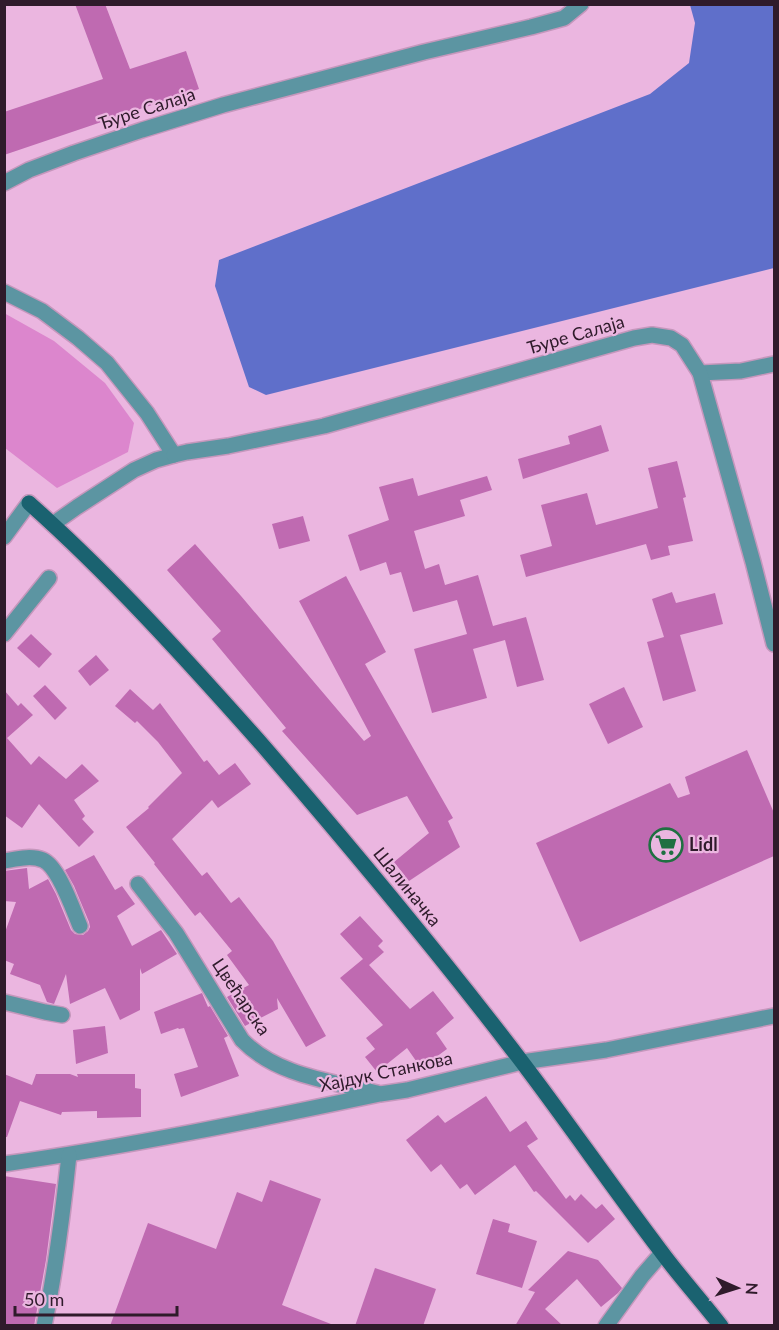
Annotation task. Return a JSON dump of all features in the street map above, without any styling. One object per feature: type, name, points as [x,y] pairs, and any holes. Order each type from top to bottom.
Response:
[{"type":"main road","name":"Шалиначка","points":[[29,503],[137,606],[295,783],[414,926],[522,1062],[662,1253],[721,1326]]},
{"type":"street","name":"Ђуре Салаја","points":[[4,183],[29,170],[74,153],[223,105],[564,18],[581,4]]},
{"type":"street","points":[[4,292],[42,311],[107,363],[147,413],[174,455]]},
{"type":"street","name":"Ђуре Салаја","points":[[53,524],[134,470],[156,460],[324,426],[634,338],[652,335],[671,338],[682,345],[700,373],[774,644]]},
{"type":"street","points":[[700,373],[741,371],[774,364]]},
{"type":"street","points":[[4,537],[29,503]]},
{"type":"street","points":[[4,634],[49,578]]},
{"type":"street","points":[[4,861],[34,858],[44,860],[51,866],[61,882],[80,926]]},
{"type":"street","name":"Цвећарска","points":[[138,884],[176,933],[242,1040],[252,1050],[267,1060],[301,1075],[380,1094]]},
{"type":"street","points":[[4,1002],[62,1015]]},
{"type":"street","name":"Хајдук Станкова","points":[[4,1164],[69,1155],[224,1126],[406,1090],[522,1062],[606,1050],[774,1016]]},
{"type":"street","points":[[44,1326],[52,1290],[69,1155]]},
{"type":"street","points":[[606,1326],[642,1276],[662,1253]]},
{"type":"shaded area","points":[[4,313],[54,341],[105,383],[134,423],[128,452],[57,488],[5,448]]},
{"type":"water","points":[[690,5],[774,5],[774,268],[266,395],[249,387],[215,286],[219,260],[650,94],[689,63],[695,23]]},
{"type":"building","points":[[75,4],[105,4],[130,69],[186,51],[199,89],[4,155],[4,112],[103,79]]},
{"type":"building","points":[[601,425],[609,451],[523,479],[518,459],[570,444],[568,436]]},
{"type":"building","points":[[677,461],[693,541],[668,546],[670,555],[651,560],[646,544],[526,577],[520,555],[552,546],[541,505],[587,493],[596,525],[658,508],[648,468]]},
{"type":"building","points":[[487,476],[492,490],[460,500],[465,516],[414,531],[425,569],[439,564],[445,585],[478,575],[493,626],[526,617],[544,680],[517,687],[505,640],[473,649],[487,698],[432,713],[414,649],[467,634],[457,600],[413,612],[401,572],[390,575],[386,562],[360,571],[348,535],[389,520],[379,487],[413,478],[418,496]]},
{"type":"building","points":[[303,516],[310,541],[279,549],[272,524]]},
{"type":"building","points":[[195,544],[364,741],[371,736],[299,601],[346,576],[386,652],[365,664],[453,818],[448,821],[460,847],[409,881],[394,862],[429,833],[407,796],[357,815],[282,731],[286,728],[212,639],[221,631],[167,570]]},
{"type":"building","points":[[672,592],[676,603],[715,593],[723,624],[680,635],[696,691],[663,701],[647,642],[664,637],[652,599]]},
{"type":"building","points":[[31,634],[52,654],[39,668],[17,648]]},
{"type":"building","points":[[96,655],[109,670],[90,686],[78,671]]},
{"type":"building","points":[[45,685],[67,708],[55,720],[33,696]]},
{"type":"building","points":[[624,687],[643,727],[608,744],[589,704]]},
{"type":"building","points":[[130,689],[153,710],[160,703],[204,762],[207,760],[219,775],[235,763],[251,784],[218,808],[212,800],[172,839],[202,876],[207,872],[231,903],[239,897],[273,941],[326,1036],[306,1047],[277,998],[278,1009],[245,1026],[227,997],[249,985],[227,955],[232,951],[200,912],[195,916],[126,827],[149,808],[182,773],[158,742],[137,721],[135,723],[115,706]]},
{"type":"building","points":[[4,690],[18,706],[21,703],[33,715],[7,738],[31,765],[39,756],[66,779],[82,764],[99,781],[74,800],[85,816],[82,819],[94,832],[79,847],[39,804],[22,828],[4,815]]},
{"type":"building","points":[[747,750],[774,813],[774,856],[580,942],[536,843],[670,783],[678,798],[690,794],[685,777]]},
{"type":"building","points":[[94,855],[115,890],[122,886],[135,904],[117,916],[132,946],[161,930],[177,954],[142,974],[140,968],[140,1010],[120,1020],[105,988],[70,1004],[66,974],[54,1004],[47,1002],[40,985],[10,974],[14,964],[4,960],[4,935],[16,902],[4,901],[4,871],[27,868],[29,889],[48,879],[71,930],[75,934],[83,935],[90,927],[89,922],[65,870]]},
{"type":"building","points":[[360,916],[383,941],[378,946],[384,952],[369,965],[410,1009],[433,991],[454,1018],[436,1033],[447,1049],[421,1068],[407,1048],[377,1072],[365,1057],[375,1049],[366,1038],[383,1025],[340,978],[363,959],[340,934]]},
{"type":"building","points":[[202,993],[208,1007],[210,1006],[228,1036],[224,1038],[239,1076],[181,1097],[174,1074],[198,1067],[184,1028],[161,1034],[154,1012]]},
{"type":"building","points":[[105,1026],[108,1053],[76,1064],[73,1030]]},
{"type":"building","points":[[4,1074],[32,1085],[36,1074],[70,1074],[78,1077],[77,1074],[135,1074],[135,1088],[141,1089],[141,1117],[97,1118],[97,1111],[62,1112],[61,1115],[20,1101],[7,1137],[4,1137]]},
{"type":"building","points":[[486,1096],[510,1132],[526,1121],[538,1139],[527,1146],[566,1199],[570,1195],[575,1201],[581,1194],[596,1209],[602,1204],[615,1219],[588,1243],[536,1191],[534,1192],[515,1165],[475,1195],[467,1184],[460,1189],[441,1164],[431,1172],[406,1140],[438,1115],[445,1123]]},
{"type":"building","points":[[4,1176],[56,1184],[34,1326],[4,1326]]},
{"type":"building","points":[[270,1180],[321,1199],[282,1305],[331,1324],[331,1326],[110,1326],[148,1223],[216,1249],[237,1192],[262,1202]]},
{"type":"building","points":[[493,1219],[510,1224],[508,1232],[537,1241],[522,1288],[476,1274]]},
{"type":"building","points":[[568,1251],[598,1260],[622,1288],[601,1307],[577,1279],[545,1309],[563,1326],[515,1326],[535,1292],[528,1290]]},
{"type":"building","points":[[375,1268],[436,1289],[423,1326],[355,1326]]},
{"type":"place","name":"Lidl","points":[[666,845]]}]
